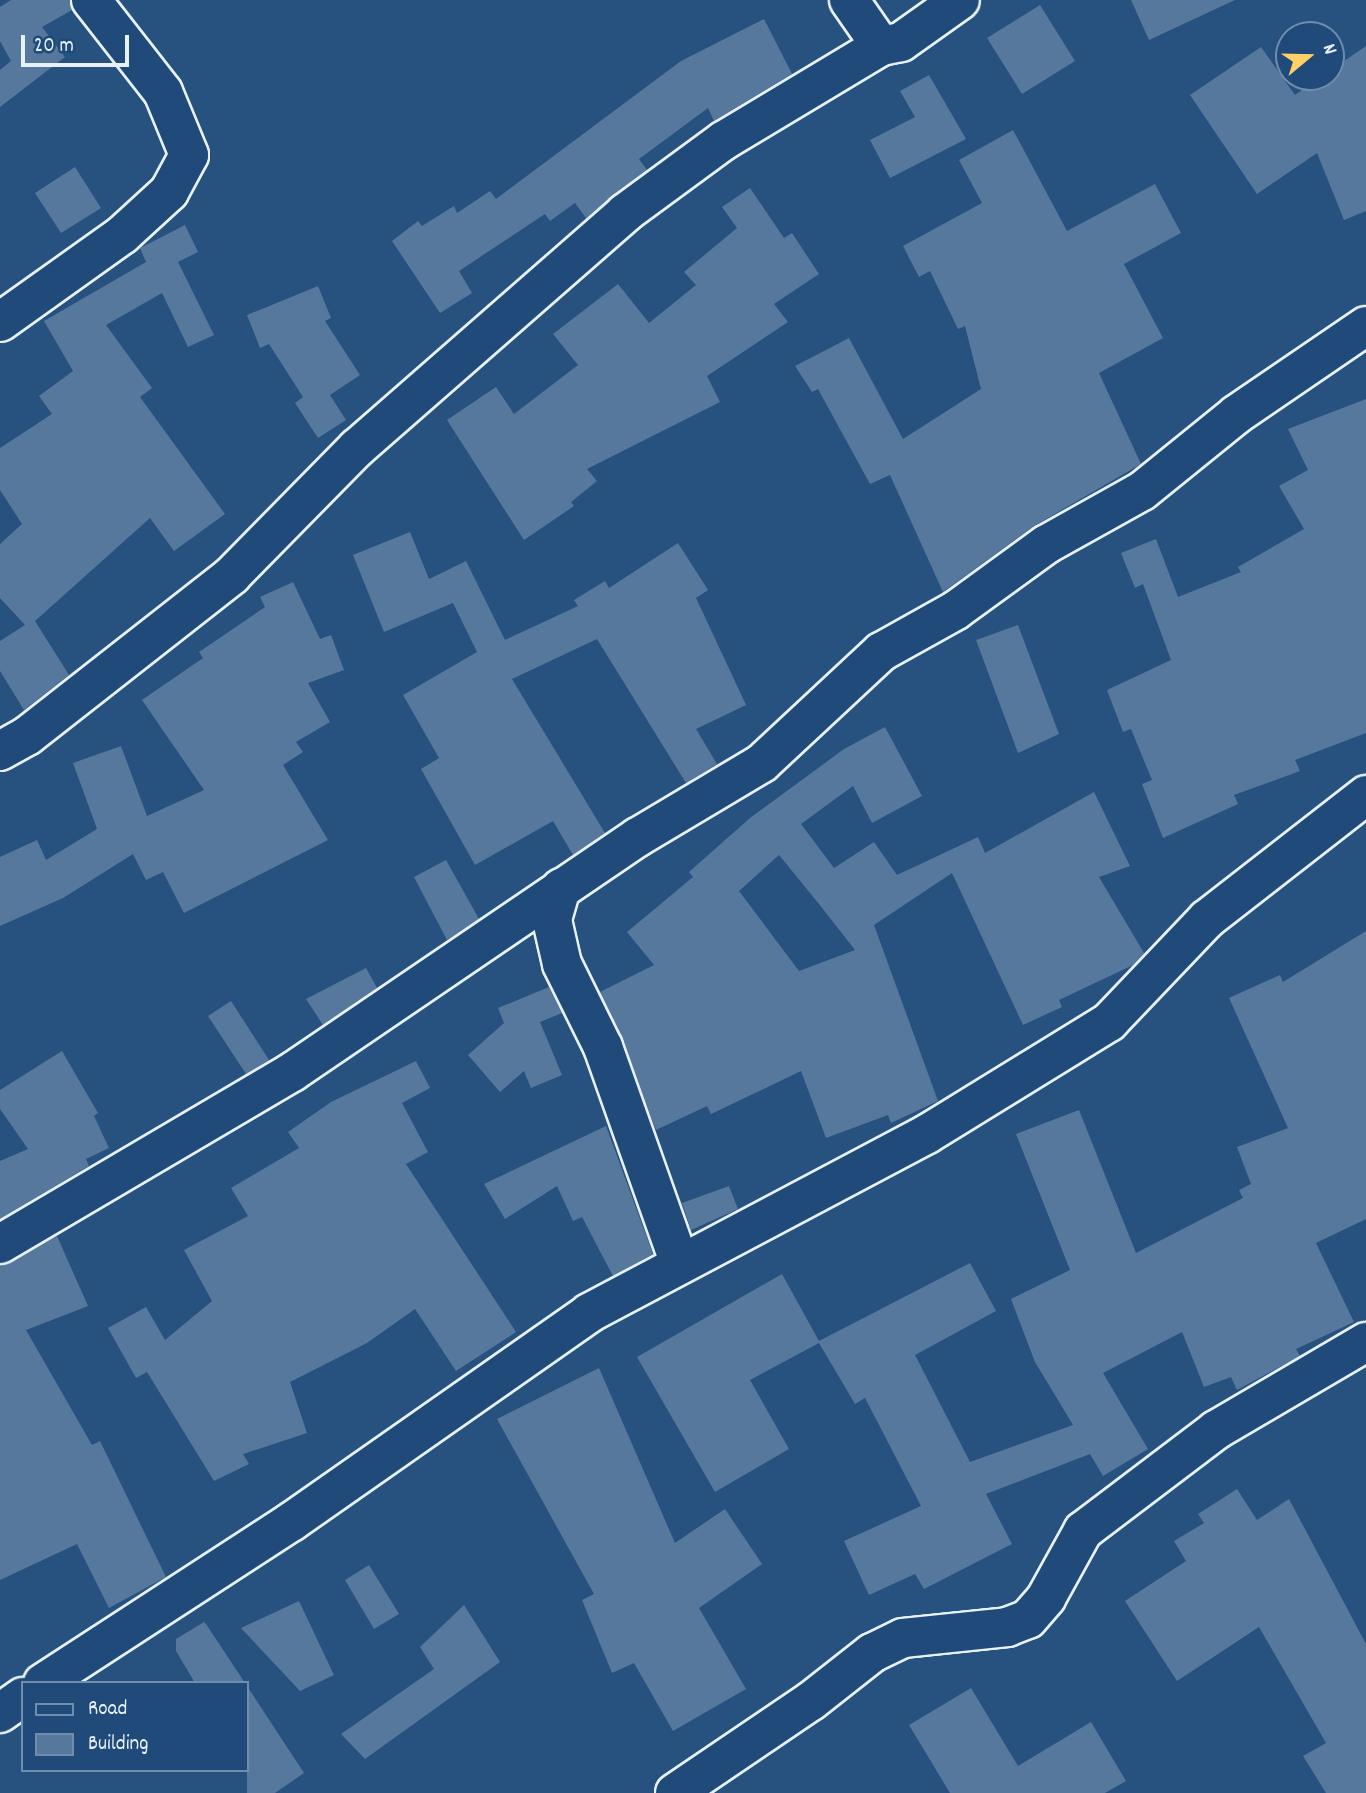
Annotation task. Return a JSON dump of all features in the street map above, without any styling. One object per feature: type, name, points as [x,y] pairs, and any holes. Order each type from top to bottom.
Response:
[{"type":"street","points":[[0,322],[122,235],[169,192],[189,155],[163,92],[91,0]]},
{"type":"street","points":[[849,0],[881,46]]},
{"type":"street","points":[[0,751],[27,736],[232,575],[357,448],[625,213],[723,141],[881,46],[901,42],[960,0]]},
{"type":"street","points":[[0,1244],[292,1072],[561,888],[762,763],[881,652],[956,610],[1047,544],[1142,491],[1237,414],[1366,326]]},
{"type":"street","points":[[46,1681],[291,1521],[589,1313],[927,1134],[1109,1022],[1207,919],[1366,795]]},
{"type":"street","points":[[561,888],[552,920],[562,964],[603,1047],[680,1264]]},
{"type":"street","points":[[675,1793],[811,1701],[872,1653],[903,1638],[1007,1627],[1028,1619],[1083,1531],[1216,1430],[1366,1342]]},
{"type":"street","points":[[0,1713],[21,1698]]},
{"type":"building","points":[[11,0],[70,0],[72,10],[42,27],[65,57],[0,107],[0,70],[11,61],[0,41],[0,7]]},
{"type":"building","points":[[1131,0],[1235,0],[1149,40]]},
{"type":"building","points":[[1040,5],[1075,61],[1022,94],[987,38]]},
{"type":"building","points":[[764,19],[792,74],[714,121],[708,108],[639,159],[647,170],[586,218],[575,203],[550,221],[545,214],[459,271],[472,293],[440,313],[392,241],[418,221],[422,226],[454,206],[457,213],[490,191],[496,199],[681,61]]},
{"type":"building","points":[[1366,46],[1366,211],[1344,220],[1317,153],[1257,194],[1190,95],[1261,47],[1275,67],[1275,91],[1292,91],[1295,95],[1301,91],[1345,91],[1345,60]]},
{"type":"building","points":[[929,75],[966,139],[890,178],[870,140],[915,117],[900,91]]},
{"type":"building","points":[[1013,130],[1067,231],[1155,184],[1181,233],[1124,264],[1163,338],[1099,373],[1141,464],[1034,526],[943,592],[890,475],[870,484],[818,389],[812,392],[795,366],[849,338],[903,439],[981,389],[965,326],[958,329],[930,271],[919,277],[903,246],[982,203],[959,160]]},
{"type":"building","points":[[75,167],[101,208],[61,233],[35,193]]},
{"type":"building","points":[[750,188],[784,238],[792,233],[819,274],[774,304],[788,322],[707,376],[720,402],[587,469],[597,481],[571,502],[574,506],[524,540],[447,420],[496,387],[514,414],[578,365],[553,334],[618,284],[649,323],[696,285],[684,272],[737,228],[722,207]]},
{"type":"building","points":[[185,225],[198,252],[178,262],[214,335],[188,347],[162,293],[106,325],[152,388],[140,397],[225,514],[174,551],[150,518],[35,621],[69,675],[24,710],[0,671],[0,641],[25,625],[0,598],[0,544],[22,524],[0,490],[0,448],[52,414],[39,396],[73,371],[44,321],[146,262],[140,248]]},
{"type":"building","points":[[318,286],[331,318],[325,321],[360,375],[330,395],[346,420],[318,438],[295,403],[303,397],[269,344],[260,348],[247,315]]},
{"type":"building","points":[[1366,399],[1366,733],[1295,760],[1300,771],[1234,795],[1238,804],[1163,838],[1142,784],[1152,780],[1131,729],[1123,732],[1107,690],[1171,660],[1143,584],[1135,588],[1121,553],[1156,539],[1178,597],[1241,572],[1238,567],[1304,529],[1279,486],[1308,470],[1288,429]]},
{"type":"building","points":[[410,532],[429,579],[466,561],[505,640],[578,606],[574,600],[605,581],[609,588],[678,543],[708,590],[696,598],[746,705],[696,729],[717,764],[686,783],[597,639],[512,679],[605,833],[573,855],[553,821],[475,865],[421,769],[439,758],[403,695],[477,652],[453,603],[384,632],[353,555]]},
{"type":"building","points":[[293,582],[320,639],[331,635],[344,670],[308,683],[330,722],[296,742],[303,752],[283,765],[328,840],[184,913],[163,872],[146,880],[133,854],[63,898],[0,926],[0,857],[37,840],[46,860],[97,829],[73,763],[121,746],[147,816],[204,790],[142,700],[203,658],[199,652],[265,607],[260,597]]},
{"type":"building","points":[[1018,625],[1059,734],[1018,753],[976,640]]},
{"type":"building","points":[[885,727],[922,796],[872,823],[853,786],[801,824],[834,868],[874,842],[897,875],[978,837],[985,853],[1094,792],[1130,866],[1099,877],[1144,953],[1133,965],[1059,1000],[1062,1007],[1023,1025],[952,873],[874,925],[938,1101],[891,1123],[888,1115],[826,1138],[801,1071],[711,1114],[707,1106],[656,1130],[600,992],[654,965],[627,932],[693,877],[689,872],[750,818],[844,749]],"holes":[[[779,855],[855,950],[799,971],[739,891]]]},
{"type":"building","points":[[446,860],[479,919],[447,940],[414,877]]},
{"type":"building","points":[[1366,931],[1366,1219],[1316,1243],[1354,1322],[1296,1349],[1300,1356],[1237,1390],[1231,1377],[1204,1387],[1182,1332],[1103,1373],[1148,1449],[1103,1476],[1090,1454],[986,1494],[1012,1544],[924,1589],[915,1574],[869,1595],[844,1541],[921,1506],[865,1398],[855,1404],[819,1343],[750,1380],[789,1449],[715,1492],[637,1357],[782,1274],[819,1341],[970,1263],[996,1311],[915,1355],[970,1462],[1073,1425],[1035,1362],[1011,1299],[1070,1270],[1016,1134],[1079,1110],[1136,1253],[1243,1198],[1239,1190],[1251,1184],[1237,1147],[1288,1128],[1229,998],[1280,975],[1283,982]]},
{"type":"building","points":[[366,968],[377,988],[323,1025],[306,999]]},
{"type":"building","points":[[549,987],[562,1013],[540,1022],[562,1075],[531,1088],[524,1071],[500,1092],[468,1055],[504,1023],[498,1008]]},
{"type":"building","points":[[231,1001],[269,1060],[246,1074],[208,1016]]},
{"type":"building","points":[[62,1051],[98,1113],[94,1116],[109,1148],[86,1159],[89,1166],[0,1219],[0,1161],[28,1149],[0,1109],[0,1090]]},
{"type":"building","points":[[416,1061],[430,1088],[402,1103],[428,1152],[406,1164],[516,1332],[456,1371],[415,1309],[367,1343],[290,1382],[307,1433],[243,1454],[249,1464],[214,1481],[147,1372],[136,1378],[108,1328],[146,1307],[165,1340],[212,1301],[184,1250],[248,1216],[231,1188],[299,1148],[288,1132],[331,1102]]},
{"type":"building","points":[[606,1126],[653,1254],[613,1276],[582,1217],[573,1221],[557,1186],[505,1219],[484,1184]]},
{"type":"building","points":[[729,1186],[738,1209],[691,1230],[682,1203]]},
{"type":"building","points":[[57,1236],[88,1306],[26,1330],[92,1445],[100,1441],[166,1577],[109,1608],[77,1544],[0,1580],[0,1266]]},
{"type":"building","points":[[599,1368],[675,1543],[725,1509],[762,1564],[699,1608],[746,1689],[673,1731],[634,1663],[612,1673],[582,1600],[594,1594],[497,1419]]},
{"type":"building","points":[[1237,1489],[1257,1520],[1289,1499],[1366,1644],[1366,1793],[1326,1793],[1303,1756],[1326,1743],[1259,1627],[1177,1681],[1125,1601],[1186,1561],[1174,1541],[1204,1523],[1198,1514]]},
{"type":"building","points":[[369,1565],[399,1614],[374,1629],[345,1580]]},
{"type":"building","points":[[299,1601],[334,1675],[300,1691],[241,1628]]},
{"type":"building","points":[[464,1605],[500,1662],[365,1759],[341,1734],[434,1669],[420,1647]]},
{"type":"building","points":[[204,1622],[244,1681],[194,1681],[176,1651],[176,1639]]},
{"type":"building","points":[[248,1688],[304,1773],[275,1793],[247,1793]]},
{"type":"building","points":[[971,1688],[1018,1766],[1091,1722],[1126,1781],[1105,1793],[950,1793],[909,1725]]}]
